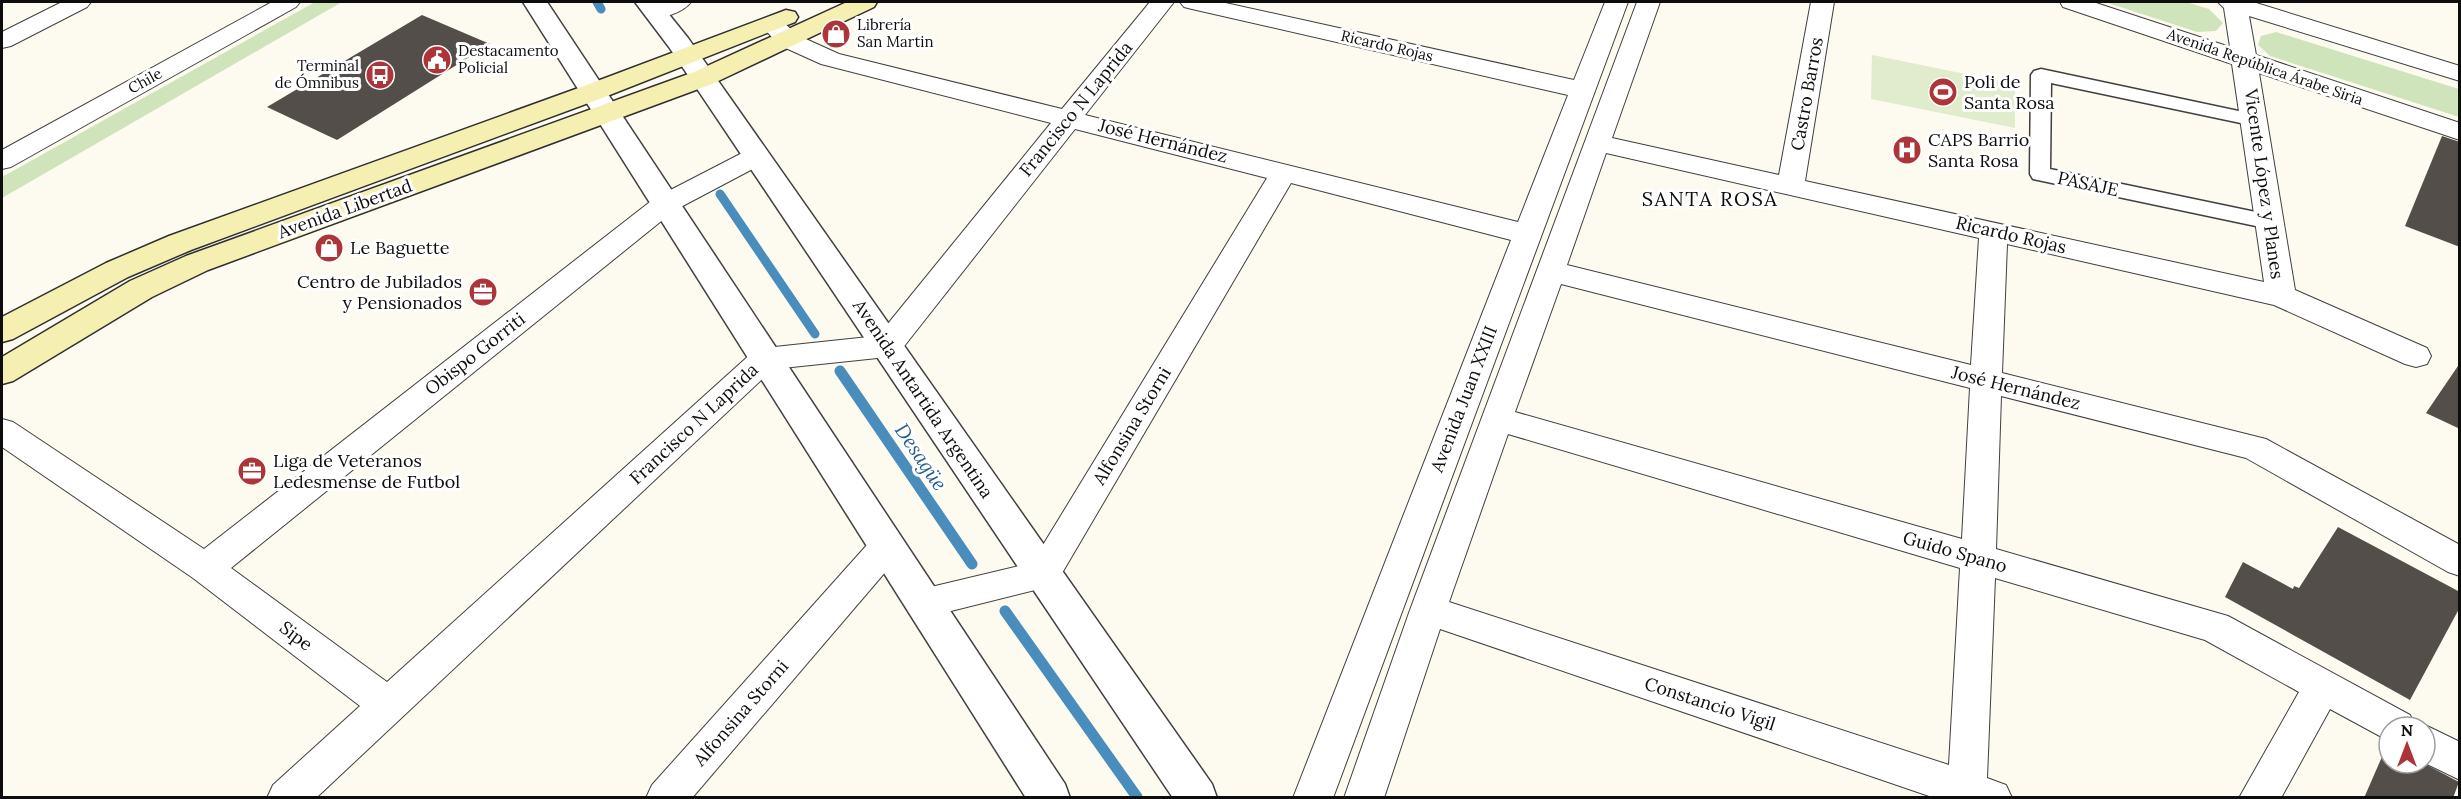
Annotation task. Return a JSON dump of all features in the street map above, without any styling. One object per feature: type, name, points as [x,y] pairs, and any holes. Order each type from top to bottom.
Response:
[{"type":"main road","points":[[780,32],[817,2]]},
{"type":"main road","points":[[780,32],[865,2]]},
{"type":"main road","name":"Avenida Libertad","points":[[2,372],[141,289],[198,263],[780,32]]},
{"type":"main road","name":"Avenida Libertad","points":[[2,331],[117,270],[180,243],[600,103]]},
{"type":"street","points":[[2,40],[79,2]]},
{"type":"street","name":"Chile","points":[[2,161],[288,2]]},
{"type":"street","points":[[534,2],[1050,798]]},
{"type":"street","name":"Francisco N Laprida","points":[[287,798],[765,359],[887,346],[1162,2]]},
{"type":"street","name":"Ricardo Rojas","points":[[1192,2],[1582,90]]},
{"type":"street","name":"Avenida Juan XXIII","points":[[1312,798],[1616,2]]},
{"type":"street","name":"Avenida Juan XXIII","points":[[1364,798],[1428,610],[1648,2]]},
{"type":"street","name":"Castro Barros","points":[[1791,186],[1823,2]]},
{"type":"street","name":"Avenida República Árabe Siria","points":[[2071,2],[2460,132]]},
{"type":"street","points":[[2234,2],[2460,74]]},
{"type":"street","name":"Vicente López y Planes","points":[[2234,2],[2246,61],[2280,296]]},
{"type":"street","name":"Avenida Antartida Argentina","points":[[660,5],[696,67],[1197,798]]},
{"type":"street","name":"José Hernández","points":[[780,32],[830,59],[1527,234]]},
{"type":"street","name":"PASAJE","points":[[2255,120],[2041,75],[2040,174],[2270,222]]},
{"type":"street","name":"Ricardo Rojas","points":[[1597,143],[2280,296],[2416,356]]},
{"type":"street","name":"Obispo Gorriti","points":[[205,568],[665,204],[757,156]]},
{"type":"street","name":"Alfonsina Storni","points":[[1043,575],[1284,172]]},
{"type":"street","points":[[1975,795],[1978,559],[1993,231]]},
{"type":"street","name":"José Hernández","points":[[1551,271],[2255,448],[2460,561]]},
{"type":"street","name":"Guido Spano","points":[[1497,419],[2215,627],[2377,716]]},
{"type":"street","name":"Sipe","points":[[2,431],[205,568],[388,705]]},
{"type":"street","name":"Alfonsina Storni","points":[[666,798],[887,546]]},
{"type":"street","points":[[923,603],[1043,575]]},
{"type":"street","name":"Constancio Vigil","points":[[1428,610],[1975,795]]},
{"type":"street","points":[[2259,798],[2323,686]]},
{"type":"street","points":[[2437,750],[2460,762]]},
{"type":"green space","points":[[315,2],[342,2],[2,198],[2,177]]},
{"type":"green space","points":[[2105,2],[2186,2],[2209,9],[2223,23],[2216,31],[2197,32]]},
{"type":"green space","points":[[2276,32],[2459,89],[2459,117],[2270,56],[2258,45],[2261,36]]},
{"type":"green space","name":"Poli de Santa Rosa","points":[[1872,55],[2015,84],[2015,128],[1871,99]]},
{"type":"building","name":"Terminal de Ómnibus","points":[[422,15],[490,44],[337,140],[267,107]]},
{"type":"building","points":[[2442,136],[2460,142],[2460,247],[2405,226]]},
{"type":"building","points":[[2460,363],[2460,429],[2426,413]]},
{"type":"building","points":[[2338,527],[2460,592],[2460,607],[2410,700],[2225,597],[2243,562],[2293,589],[2294,586],[2299,588]]},
{"type":"building","points":[[2377,768],[2377,775],[2437,775],[2437,770],[2459,782],[2453,798],[2364,798]]},
{"type":"waterway","name":"Desagüe","points":[[597,2],[601,9]]},
{"type":"waterway","name":"Desagüe","points":[[720,194],[815,334]]},
{"type":"waterway","name":"Desagüe","points":[[840,371],[972,564]]},
{"type":"waterway","name":"Desagüe","points":[[1005,611],[1137,797]]},
{"type":"place","name":"Librería San Martin","points":[[836,34]]},
{"type":"place","name":"Destacamento Policial","points":[[437,60]]},
{"type":"place","name":"Terminal de Ómnibus","points":[[380,75]]},
{"type":"place","name":"Poli de Santa Rosa","points":[[1943,92]]},
{"type":"place","name":"CAPS Barrio Santa Rosa","points":[[1907,150]]},
{"type":"place","name":"Le Baguette","points":[[329,248]]},
{"type":"place","name":"Centro de Jubilados y Pensionados","points":[[483,292]]},
{"type":"place","name":"Liga de Veteranos Ledesmense de Futbol","points":[[252,471]]},
{"type":"district","name":"SANTA ROSA","points":[[1710,199]]}]
